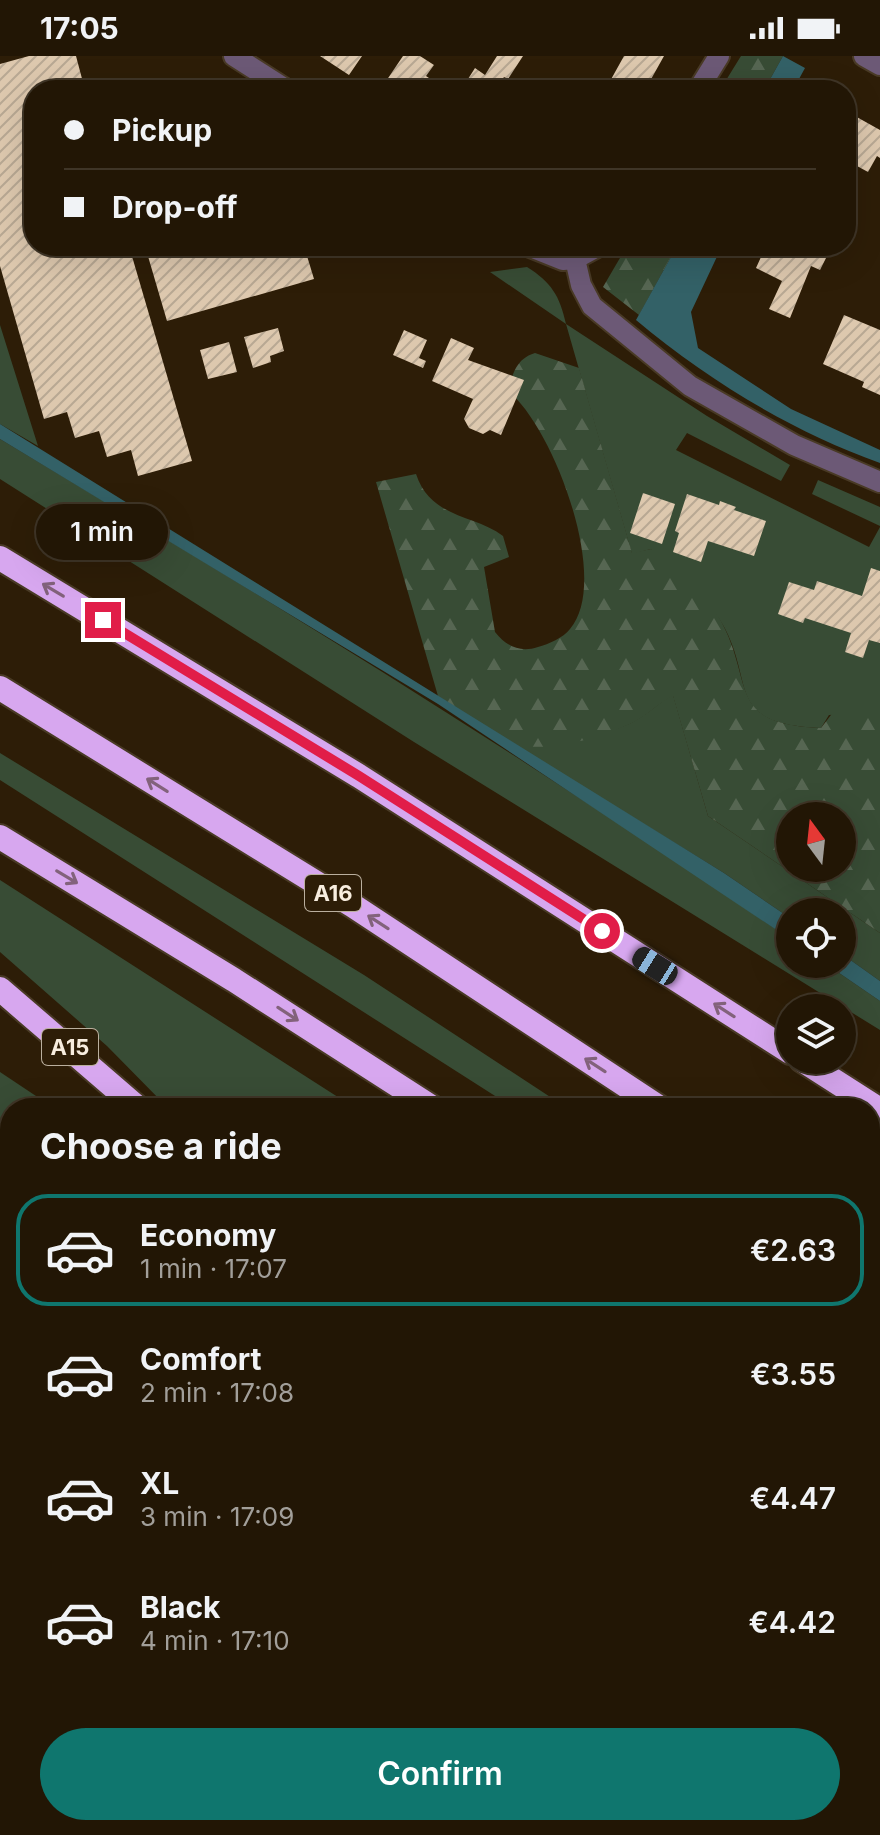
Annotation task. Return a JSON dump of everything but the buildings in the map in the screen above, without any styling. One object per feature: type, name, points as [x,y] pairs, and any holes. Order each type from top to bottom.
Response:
[{"type":"highway","points":[[0,558],[359,776],[776,1043]]},
{"type":"highway","name":"A16","points":[[0,688],[352,905],[645,1098]]},
{"type":"highway","points":[[0,837],[234,980],[417,1098]]},
{"type":"highway","name":"A15","points":[[0,989],[126,1098]]},
{"type":"highway","points":[[824,1074],[861,1098]]},
{"type":"street","points":[[234,56],[271,80]]},
{"type":"street","points":[[704,80],[719,56]]},
{"type":"street","points":[[864,56],[880,65]]},
{"type":"street","points":[[553,256],[563,260],[581,256]]},
{"type":"street","points":[[575,259],[581,285],[592,306],[690,386],[794,445],[880,482]]},
{"type":"green space","points":[[741,56],[783,56],[770,80],[726,80]]},
{"type":"green space","points":[[621,256],[671,256],[639,315],[603,287]]},
{"type":"green space","points":[[527,267],[553,291],[566,324],[490,272]]},
{"type":"green space","points":[[566,324],[707,416],[790,465],[781,481],[687,433],[676,450],[869,547],[880,527],[880,712],[829,715],[821,728],[789,725],[768,718],[755,708],[747,695],[731,642],[713,610],[651,549],[632,554]]},
{"type":"green space","points":[[0,325],[38,446],[0,424]]},
{"type":"green space","points":[[535,353],[579,368],[632,553],[651,549],[660,553],[709,602],[721,621],[748,697],[756,709],[791,725],[821,728],[834,711],[880,712],[880,933],[856,917],[856,898],[829,898],[805,882],[856,882],[856,802],[776,802],[776,862],[708,816],[673,696],[619,729],[576,742],[531,747],[500,738],[438,696],[376,482],[416,474],[423,489],[442,508],[503,536],[509,557],[484,567],[495,632],[504,641],[519,649],[531,649],[556,640],[570,629],[581,606],[584,576],[571,504],[542,436],[525,409],[508,391],[516,368],[523,359]]},
{"type":"green space","points":[[0,439],[399,683],[693,873],[776,929],[776,966],[414,742],[0,479]]},
{"type":"green space","points":[[818,480],[880,507],[880,526],[812,494]]},
{"type":"green space","points":[[673,695],[708,816],[776,862],[776,882],[805,882],[829,898],[776,898],[776,908],[724,873],[515,745],[589,737],[636,720]]},
{"type":"green space","points":[[0,753],[364,975],[552,1098],[498,1098],[0,780]]},
{"type":"green space","points":[[0,880],[339,1098],[158,1098],[107,1046],[0,952]]},
{"type":"green space","points":[[856,917],[880,933],[880,981],[856,964]]},
{"type":"green space","points":[[796,978],[846,978],[880,1001],[880,1030],[856,1015],[856,994],[822,994]]},
{"type":"green space","points":[[0,1072],[39,1098],[0,1098]]},
{"type":"water","points":[[783,56],[805,68],[798,80],[770,80]]},
{"type":"water","points":[[671,256],[717,256],[691,312],[698,348],[791,409],[880,450],[880,463],[815,436],[752,402],[692,364],[636,320]]},
{"type":"water","points":[[0,424],[724,873],[776,908],[776,930],[438,704],[0,439]]},
{"type":"water","points":[[856,964],[880,981],[880,1001],[846,978],[856,978]]},
{"type":"route","points":[[103,620],[359,776],[602,931]]}]
